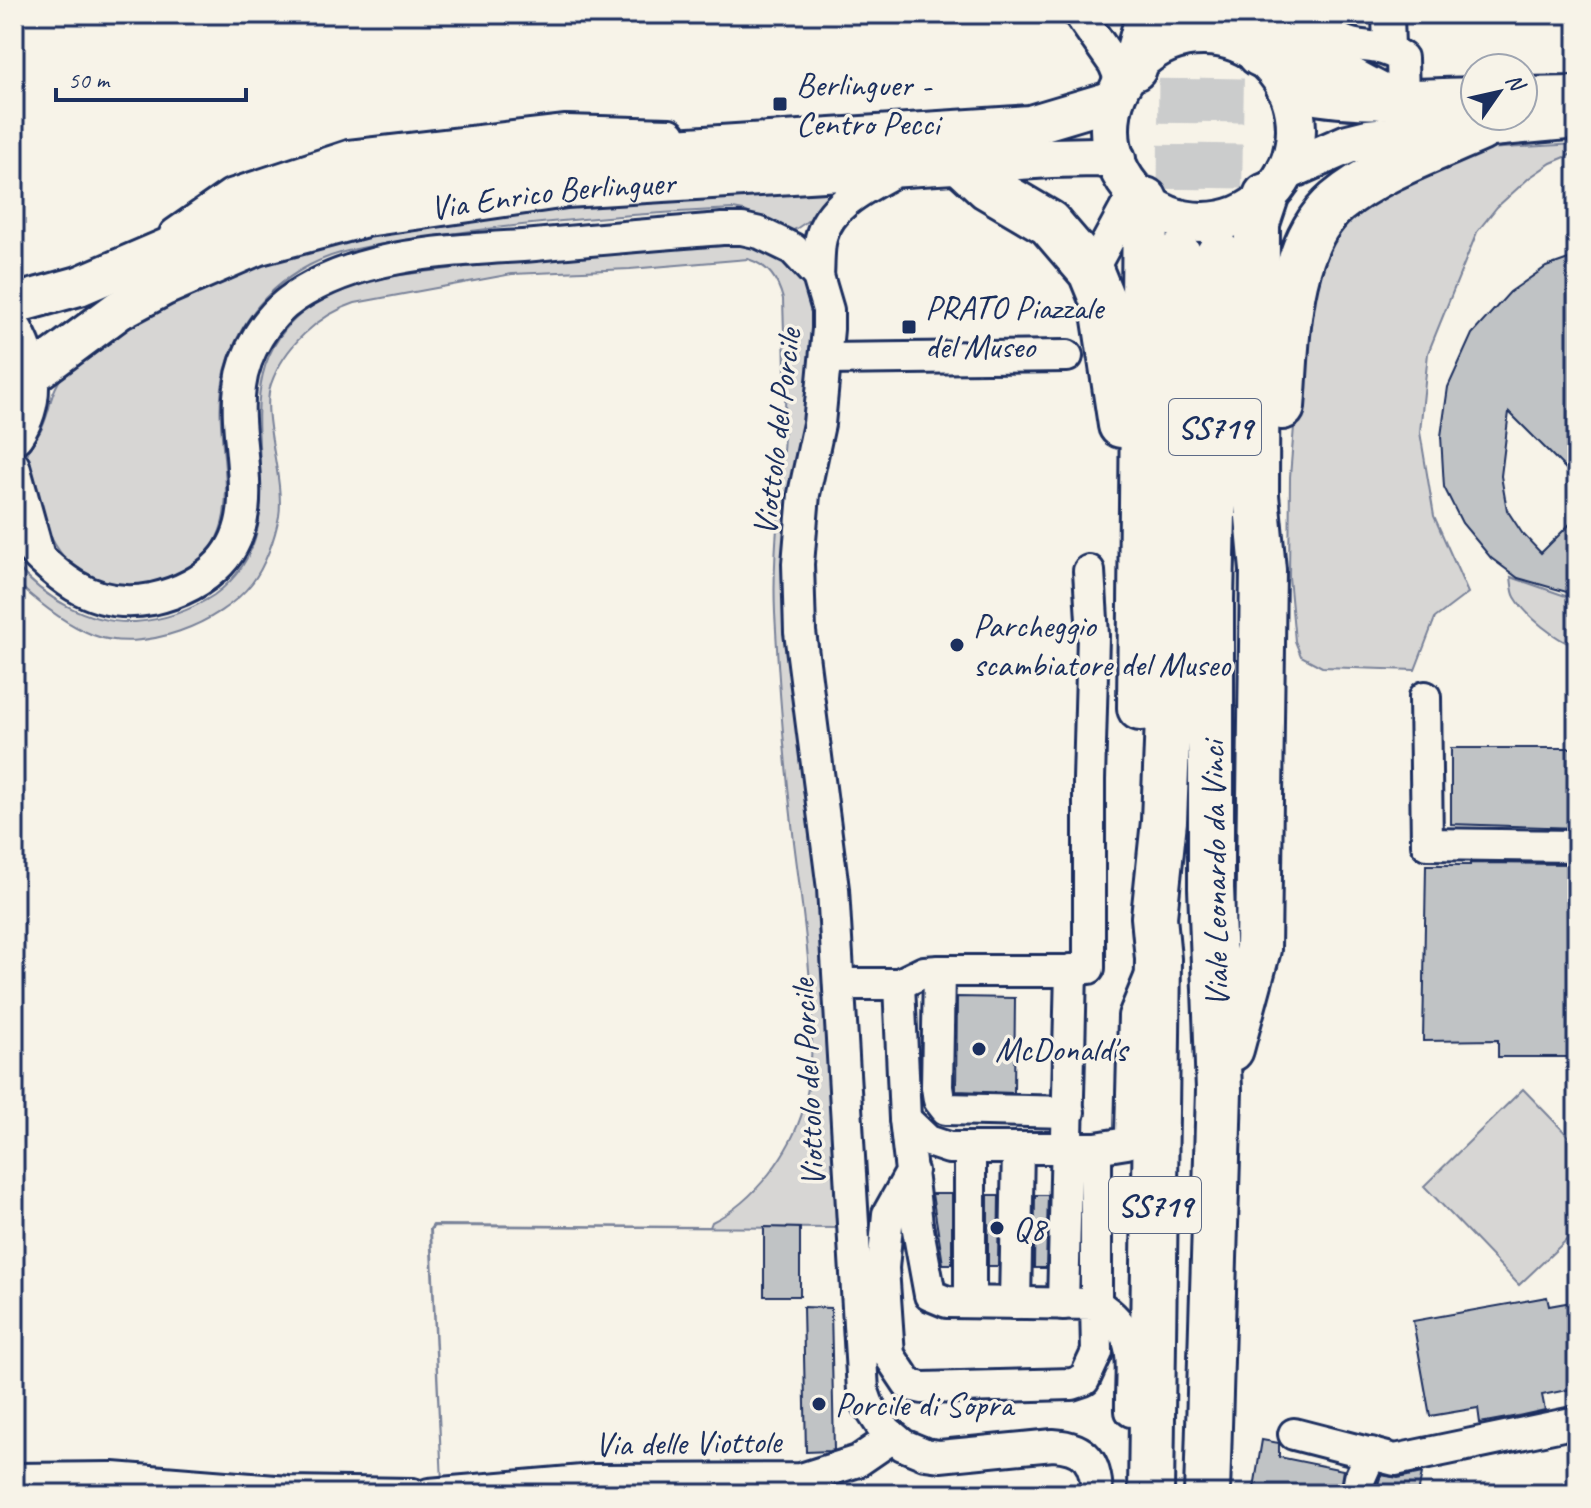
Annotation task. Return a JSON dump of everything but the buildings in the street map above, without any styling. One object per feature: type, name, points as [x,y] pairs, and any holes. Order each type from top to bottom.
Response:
[{"type":"highway","points":[[1123,84],[1149,14]]},
{"type":"highway","points":[[1275,14],[1292,38],[1339,76],[1392,98]]},
{"type":"highway","points":[[1262,564],[1277,465],[1291,303],[1312,236],[1336,203],[1459,128]]},
{"type":"highway","points":[[963,164],[988,187],[1049,223],[1091,272],[1102,299],[1122,427],[1140,654]]},
{"type":"highway","points":[[1219,1090],[1258,949],[1262,564],[1256,495],[1257,223],[1276,183]]},
{"type":"highway","points":[[1140,196],[1141,834],[1156,938]]},
{"type":"highway","name":"Viale Leonardo da Vinci","points":[[1149,1494],[1156,938],[1173,590],[1199,254],[1211,584],[1211,843],[1219,1090],[1207,1494]]},
{"type":"main road","points":[[1459,105],[1317,95],[1268,52],[1232,39],[1200,35],[1169,43],[1123,84],[1110,117],[1116,159],[1140,196],[1171,215],[1200,222],[1235,216],[1276,183],[1330,151],[1459,117]]},
{"type":"main road","points":[[1268,52],[1295,113],[1297,138],[1276,183]]},
{"type":"main road","name":"Via Enrico Berlinguer","points":[[14,304],[79,286],[224,224],[278,206],[405,176],[567,155],[1030,125],[1123,84]]},
{"type":"main road","points":[[1539,101],[1577,96]]},
{"type":"main road","points":[[1539,116],[1577,122]]},
{"type":"main road","name":"Via Enrico Berlinguer","points":[[30,376],[119,310],[164,286],[256,246],[366,217],[566,188],[1051,158],[1116,159]]},
{"type":"main road","points":[[14,332],[27,360],[30,376],[27,403],[14,434]]},
{"type":"street","points":[[1079,14],[1114,64],[1123,84]]},
{"type":"street","points":[[1319,14],[1335,36],[1347,44],[1389,49],[1402,58],[1392,98]]},
{"type":"street","points":[[1388,14],[1389,49]]},
{"type":"street","points":[[1539,83],[1577,80]]},
{"type":"street","points":[[818,276],[821,239],[832,217],[853,196],[899,169]]},
{"type":"street","points":[[1091,272],[1140,196]]},
{"type":"street","name":"Viottolo del Porcile","points":[[14,531],[72,586],[95,597],[118,602],[164,596],[189,587],[212,572],[233,545],[243,510],[239,387],[249,352],[259,334],[293,298],[352,269],[446,252],[722,229],[742,229],[793,249],[818,276],[828,310],[819,424],[804,494],[798,564],[800,632],[827,834],[840,984],[861,1378],[868,1405],[893,1437]]},
{"type":"street","points":[[826,359],[1067,356]]},
{"type":"street","points":[[14,466],[39,558]]},
{"type":"street","points":[[840,984],[899,984],[924,972],[939,971],[1089,968],[1093,636],[1089,571]]},
{"type":"street","points":[[1425,697],[1427,844],[1577,846]]},
{"type":"street","points":[[905,1119],[928,1141],[949,1148],[1082,1148],[1127,1143],[1131,1134],[1134,1016],[1156,938]]},
{"type":"street","points":[[912,1171],[888,1214],[883,1268],[889,1355],[909,1385],[923,1388],[1027,1386],[1072,1384],[1084,1380],[1097,1352],[1096,1304],[1082,1148],[1069,1112],[1071,970]]},
{"type":"street","points":[[939,971],[937,1087],[942,1105],[946,1109],[1069,1112]]},
{"type":"street","points":[[899,984],[905,1119],[930,1295],[938,1299],[970,1302],[1096,1304],[1110,1313],[1124,1327],[1130,1341],[1132,1442],[1149,1494]]},
{"type":"street","points":[[970,1148],[970,1302]]},
{"type":"street","points":[[1015,1303],[1018,1148]]},
{"type":"street","points":[[1063,1304],[1082,1148]]},
{"type":"street","points":[[1294,1434],[1395,1460],[1577,1422]]},
{"type":"street","points":[[893,1437],[913,1450],[940,1456],[1053,1445],[1071,1447],[1091,1461],[1097,1491]]},
{"type":"street","name":"Via delle Viottole","points":[[429,1494],[594,1480],[801,1479],[858,1461],[893,1437]]},
{"type":"street","points":[[1357,1494],[1371,1453]]},
{"type":"street","points":[[14,1479],[113,1478],[288,1492],[413,1494]]},
{"type":"shaded area","points":[[1577,144],[1577,152],[1551,163],[1529,178],[1497,207],[1477,232],[1428,353],[1420,432],[1434,516],[1468,593],[1435,618],[1415,670],[1322,667],[1301,656],[1295,641],[1289,577],[1290,477],[1306,276],[1333,220],[1450,151]]},
{"type":"shaded area","points":[[841,184],[819,210],[792,231],[744,211],[694,211],[500,227],[365,247],[323,259],[289,278],[270,294],[254,311],[231,352],[221,399],[226,482],[223,521],[217,538],[191,568],[151,584],[116,586],[98,582],[70,564],[59,551],[42,518],[28,477],[26,458],[65,372],[88,350],[217,277],[316,246],[492,213]]},
{"type":"shaded area","points":[[750,241],[773,253],[797,272],[814,305],[813,810],[845,1228],[434,1226],[431,1230],[441,1471],[430,1229],[433,1225],[710,1227],[712,1222],[743,1202],[769,1174],[790,1141],[804,1107],[812,1046],[810,975],[788,785],[775,613],[785,400],[783,299],[778,285],[767,269],[748,259],[630,269],[512,274],[341,308],[304,334],[284,357],[271,384],[268,413],[279,483],[279,516],[269,551],[257,576],[238,598],[221,611],[179,632],[134,641],[113,640],[93,635],[44,606],[14,580],[14,563],[53,598],[100,619],[135,622],[166,617],[214,595],[243,564],[257,529],[261,491],[258,413],[263,374],[278,339],[310,307],[345,289],[406,274],[502,262]]},
{"type":"shaded area","points":[[1511,577],[1577,600],[1577,647],[1551,633],[1526,612],[1514,595]]},
{"type":"shaded area","points":[[1523,1089],[1577,1145],[1577,1230],[1519,1285],[1424,1186]]},
{"type":"shaded area","points":[[260,1480],[442,1482],[442,1483]]},
{"type":"tunnel","points":[[1179,255],[1181,14]]},
{"type":"tunnel","points":[[1219,254],[1223,14]]},
{"type":"place","name":"Berlinguer - Centro Pecci","points":[[780,104]]},
{"type":"place","name":"PRATO Piazzale del Museo","points":[[909,327]]},
{"type":"place","name":"Parcheggio scambiatore del Museo","points":[[957,645]]},
{"type":"place","name":"McDonald's","points":[[979,1049]]},
{"type":"place","name":"Q8","points":[[997,1228]]},
{"type":"place","name":"Porcile di Sopra","points":[[819,1404]]}]
